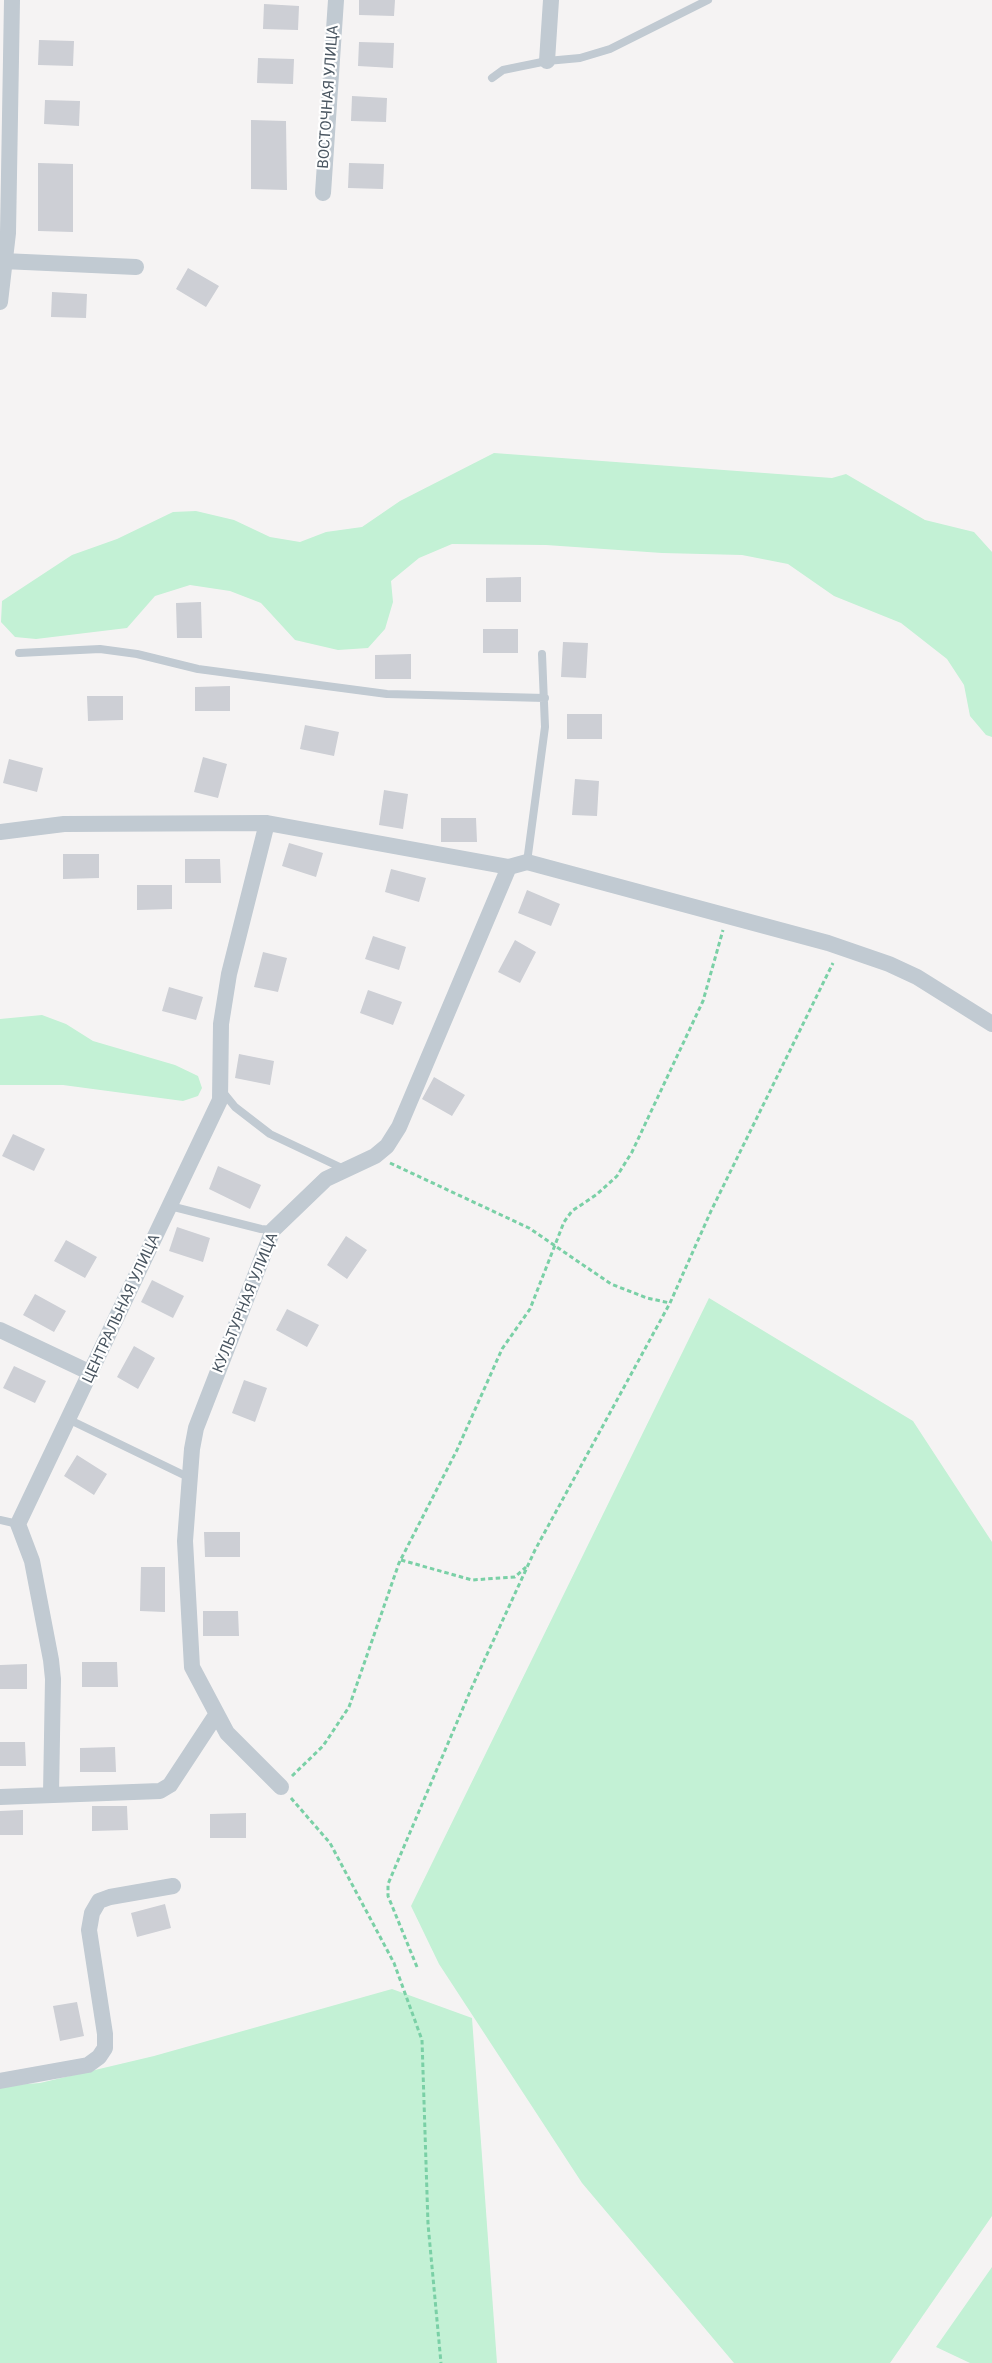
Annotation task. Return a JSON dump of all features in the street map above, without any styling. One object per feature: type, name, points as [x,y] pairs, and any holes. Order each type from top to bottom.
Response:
[{"type":"street","points":[[0,302],[8,233],[4,177],[12,0]]},
{"type":"street","name":"ВОСТОЧНАЯ УЛИЦА","points":[[323,193],[336,0]]},
{"type":"street","points":[[547,61],[551,0]]},
{"type":"street","points":[[3,261],[136,267]]},
{"type":"street","points":[[0,832],[64,824],[267,823],[509,867],[527,862],[727,915],[889,964],[917,977],[992,1024]]},
{"type":"street","name":"ЦЕНТРАЛЬНАЯ УЛИЦА","points":[[18,1524],[70,1420],[220,1100],[220,1024],[229,974],[267,823]]},
{"type":"street","name":"КУЛЬТУРНАЯ УЛИЦА","points":[[281,1787],[246,1755],[227,1733],[192,1667],[185,1540],[196,1428],[273,1230],[320,1184],[344,1169],[375,1156],[387,1146],[411,1105],[509,867]]},
{"type":"street","points":[[0,1330],[91,1373]]},
{"type":"street","points":[[18,1524],[32,1561],[51,1660],[51,1794]]},
{"type":"street","points":[[0,1797],[160,1791],[170,1785],[216,1715]]},
{"type":"street","points":[[0,2081],[88,2065],[99,2057],[105,2048],[105,2034],[89,1930],[92,1913],[99,1901],[173,1886]]},
{"type":"lane","points":[[492,78],[503,70],[547,61],[580,58],[610,49],[708,0]]},
{"type":"lane","points":[[20,652],[100,649],[137,654],[198,669],[387,694],[545,698]]},
{"type":"lane","points":[[527,862],[545,727],[542,654]]},
{"type":"lane","points":[[221,1090],[236,1107],[270,1134],[344,1169]]},
{"type":"lane","points":[[170,1206],[273,1230]]},
{"type":"lane","points":[[70,1420],[190,1478]]},
{"type":"lane","points":[[0,1520],[18,1524]]},
{"type":"path","points":[[441,2363],[428,2224],[422,2040],[394,1963],[330,1843],[281,1787],[323,1746],[349,1707],[400,1560],[462,1440],[502,1349],[530,1309],[564,1222],[572,1211],[596,1195],[617,1176],[632,1152],[703,1001],[727,915]]},
{"type":"path","points":[[417,1967],[388,1896],[388,1884],[472,1687],[528,1566],[670,1303],[711,1211],[841,948]]},
{"type":"path","points":[[375,1156],[529,1227],[610,1284],[647,1298],[670,1303]]},
{"type":"path","points":[[400,1560],[472,1580],[515,1577],[528,1566]]},
{"type":"green space","points":[[494,453],[832,478],[846,474],[925,520],[974,532],[992,552],[992,737],[986,735],[970,716],[964,685],[947,659],[901,623],[834,596],[788,564],[742,555],[662,553],[546,545],[452,544],[419,558],[391,581],[393,602],[385,629],[368,648],[338,650],[295,640],[261,603],[230,591],[190,585],[155,596],[127,628],[36,639],[15,637],[1,622],[2,601],[72,555],[117,539],[173,512],[196,511],[234,520],[270,537],[300,542],[326,532],[362,527],[400,501]]},
{"type":"green space","points":[[42,1015],[66,1024],[93,1041],[175,1065],[198,1076],[202,1088],[198,1096],[183,1101],[63,1085],[0,1085],[0,1019]]},
{"type":"green space","points":[[709,1298],[913,1421],[992,1542],[992,2216],[890,2363],[734,2363],[582,2183],[439,1964],[411,1906]]},
{"type":"green space","points":[[392,1989],[472,2018],[497,2363],[0,2363],[0,2086],[40,2083],[154,2056]]},
{"type":"green space","points":[[992,2267],[992,2363],[970,2363],[936,2347]]},
{"type":"building","points":[[359,0],[395,0],[394,16],[359,15]]},
{"type":"building","points":[[264,4],[299,6],[298,30],[263,29]]},
{"type":"building","points":[[39,40],[74,41],[73,66],[38,65]]},
{"type":"building","points":[[359,42],[394,43],[393,68],[358,66]]},
{"type":"building","points":[[258,58],[294,59],[293,84],[257,83]]},
{"type":"building","points":[[352,96],[387,98],[386,122],[351,121]]},
{"type":"building","points":[[45,100],[80,101],[79,126],[44,124]]},
{"type":"building","points":[[251,120],[286,121],[287,190],[251,189]]},
{"type":"building","points":[[38,163],[73,164],[73,232],[38,231]]},
{"type":"building","points":[[349,163],[384,164],[383,189],[348,188]]},
{"type":"building","points":[[188,268],[219,286],[206,307],[176,289]]},
{"type":"building","points":[[52,292],[87,294],[86,318],[51,317]]},
{"type":"building","points":[[521,577],[521,602],[486,602],[486,578]]},
{"type":"building","points":[[201,602],[202,638],[177,638],[176,603]]},
{"type":"building","points":[[483,629],[518,629],[518,653],[483,653]]},
{"type":"building","points":[[563,642],[588,643],[586,678],[561,677]]},
{"type":"building","points":[[411,654],[411,679],[375,679],[375,655]]},
{"type":"building","points":[[230,686],[230,711],[195,711],[195,687]]},
{"type":"building","points":[[87,696],[123,696],[123,720],[88,721]]},
{"type":"building","points":[[567,714],[602,714],[602,739],[567,739]]},
{"type":"building","points":[[305,725],[339,732],[334,756],[300,749]]},
{"type":"building","points":[[203,757],[227,764],[218,798],[194,792]]},
{"type":"building","points":[[9,759],[43,768],[37,792],[3,783]]},
{"type":"building","points":[[575,779],[599,781],[597,816],[572,815]]},
{"type":"building","points":[[384,790],[408,794],[403,829],[379,825]]},
{"type":"building","points":[[441,818],[476,818],[477,842],[441,842]]},
{"type":"building","points":[[289,843],[323,853],[316,877],[282,866]]},
{"type":"building","points":[[63,854],[99,854],[99,878],[63,879]]},
{"type":"building","points":[[185,859],[220,859],[221,883],[185,883]]},
{"type":"building","points":[[391,869],[426,878],[419,902],[385,892]]},
{"type":"building","points":[[137,885],[172,885],[172,909],[137,910]]},
{"type":"building","points":[[527,890],[560,904],[551,926],[518,913]]},
{"type":"building","points":[[373,936],[406,947],[399,970],[365,959]]},
{"type":"building","points":[[515,940],[536,952],[520,983],[498,972]]},
{"type":"building","points":[[263,952],[287,958],[278,992],[254,987]]},
{"type":"building","points":[[169,987],[203,997],[196,1020],[162,1011]]},
{"type":"building","points":[[368,990],[402,1002],[393,1025],[360,1013]]},
{"type":"building","points":[[239,1054],[274,1061],[270,1085],[235,1078]]},
{"type":"building","points":[[434,1077],[465,1095],[452,1116],[422,1099]]},
{"type":"building","points":[[13,1134],[45,1149],[34,1171],[2,1156]]},
{"type":"building","points":[[218,1166],[261,1185],[250,1209],[209,1189]]},
{"type":"building","points":[[177,1227],[210,1238],[203,1262],[169,1251]]},
{"type":"building","points":[[346,1236],[367,1250],[347,1279],[327,1265]]},
{"type":"building","points":[[66,1240],[97,1257],[85,1278],[54,1261]]},
{"type":"building","points":[[152,1280],[184,1296],[173,1318],[141,1302]]},
{"type":"building","points":[[35,1294],[66,1311],[54,1332],[23,1315]]},
{"type":"building","points":[[287,1309],[319,1325],[307,1347],[276,1330]]},
{"type":"building","points":[[134,1346],[155,1358],[138,1389],[117,1377]]},
{"type":"building","points":[[14,1366],[46,1381],[35,1403],[3,1388]]},
{"type":"building","points":[[244,1380],[267,1388],[255,1422],[232,1413]]},
{"type":"building","points":[[77,1455],[107,1474],[94,1495],[64,1476]]},
{"type":"building","points":[[204,1532],[240,1532],[240,1557],[205,1557]]},
{"type":"building","points":[[141,1567],[165,1567],[165,1612],[140,1611]]},
{"type":"building","points":[[203,1611],[238,1611],[239,1636],[203,1636]]},
{"type":"building","points":[[82,1662],[117,1662],[118,1687],[82,1687]]},
{"type":"building","points":[[27,1664],[27,1689],[0,1689],[0,1665]]},
{"type":"building","points":[[0,1742],[25,1742],[26,1766],[0,1766]]},
{"type":"building","points":[[115,1747],[116,1772],[80,1772],[80,1748]]},
{"type":"building","points":[[92,1806],[127,1806],[128,1830],[92,1831]]},
{"type":"building","points":[[23,1810],[23,1835],[0,1835],[0,1811]]},
{"type":"building","points":[[246,1813],[246,1838],[210,1838],[210,1814]]},
{"type":"building","points":[[165,1904],[171,1928],[137,1937],[131,1913]]},
{"type":"building","points":[[77,2002],[84,2036],[60,2041],[53,2006]]}]
